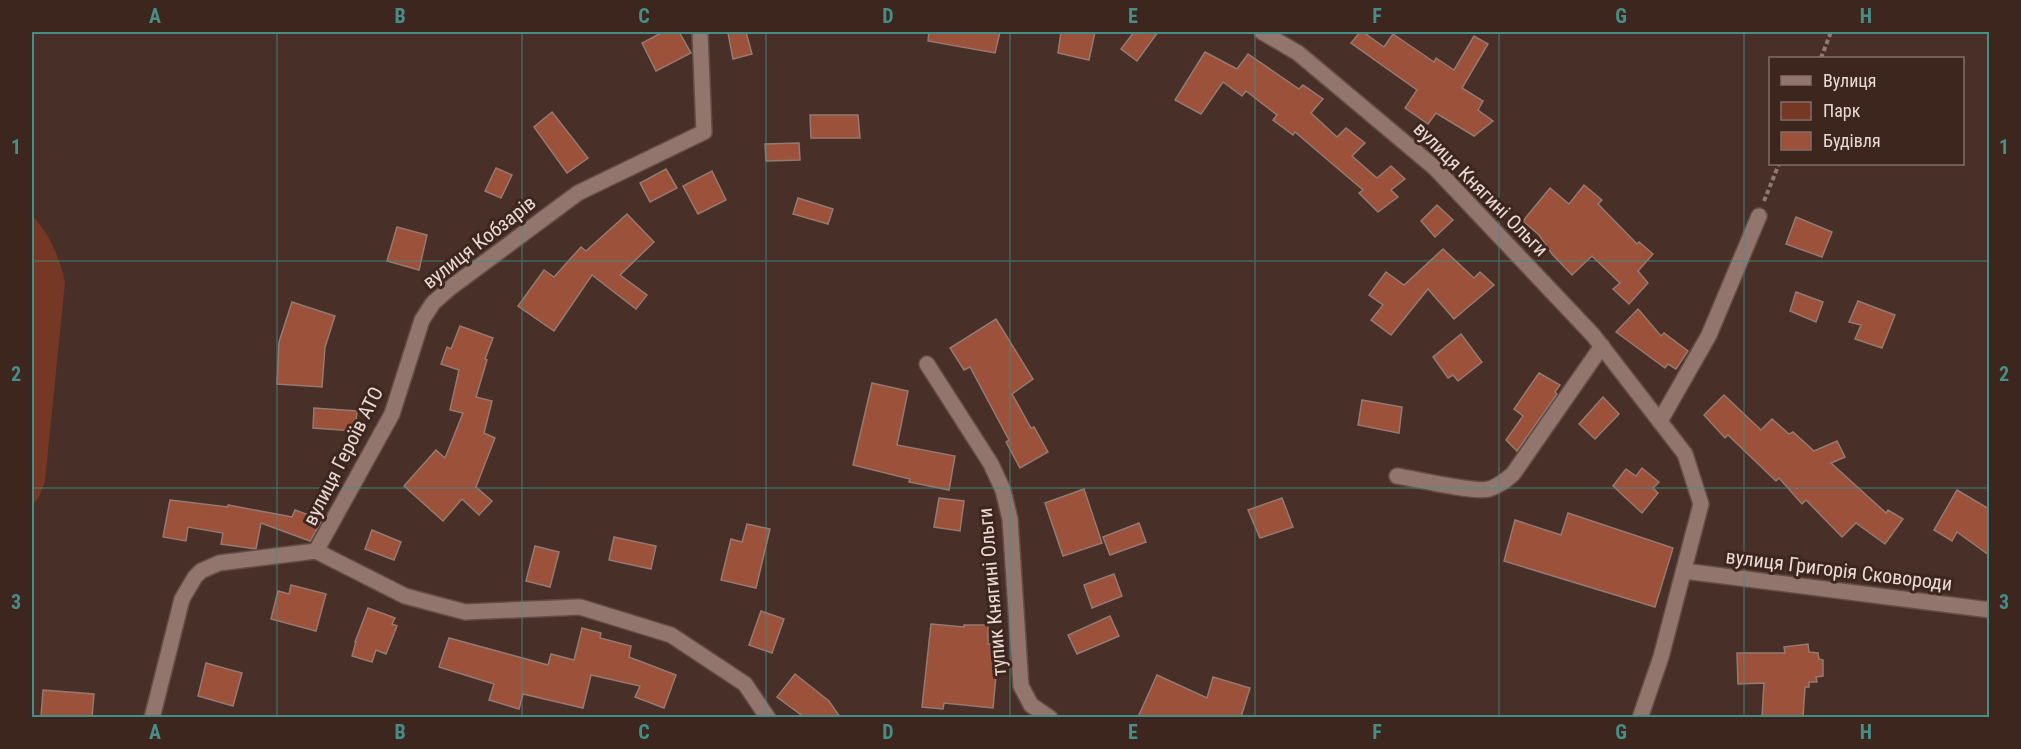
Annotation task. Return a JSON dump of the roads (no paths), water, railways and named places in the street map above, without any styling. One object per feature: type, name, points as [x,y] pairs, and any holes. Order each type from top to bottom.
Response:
[{"type":"street","name":"вулиця Героїв АТО","points":[[316,551],[392,414],[422,320],[433,303],[578,193],[704,132],[700,32]]},
{"type":"street","name":"вулиця Княгині Ольги","points":[[1262,32],[1298,53],[1435,168],[1602,346],[1685,454],[1701,504],[1661,657],[1640,717]]},
{"type":"street","points":[[1660,421],[1709,335],[1758,216]]},
{"type":"street","points":[[1397,476],[1471,488],[1488,489],[1500,484],[1513,474],[1602,346]]},
{"type":"street","name":"тупик Княгині Ольги","points":[[927,364],[991,464],[1003,490],[1010,519],[1021,686],[1031,705],[1050,717]]},
{"type":"street","name":"вулиця Героїв АТО","points":[[152,717],[182,599],[195,577],[219,563],[316,551],[405,596],[465,612],[580,608],[671,635],[745,684],[768,717]]},
{"type":"street","name":"вулиця Григорія Сковороди","points":[[1684,571],[1989,610]]}]
